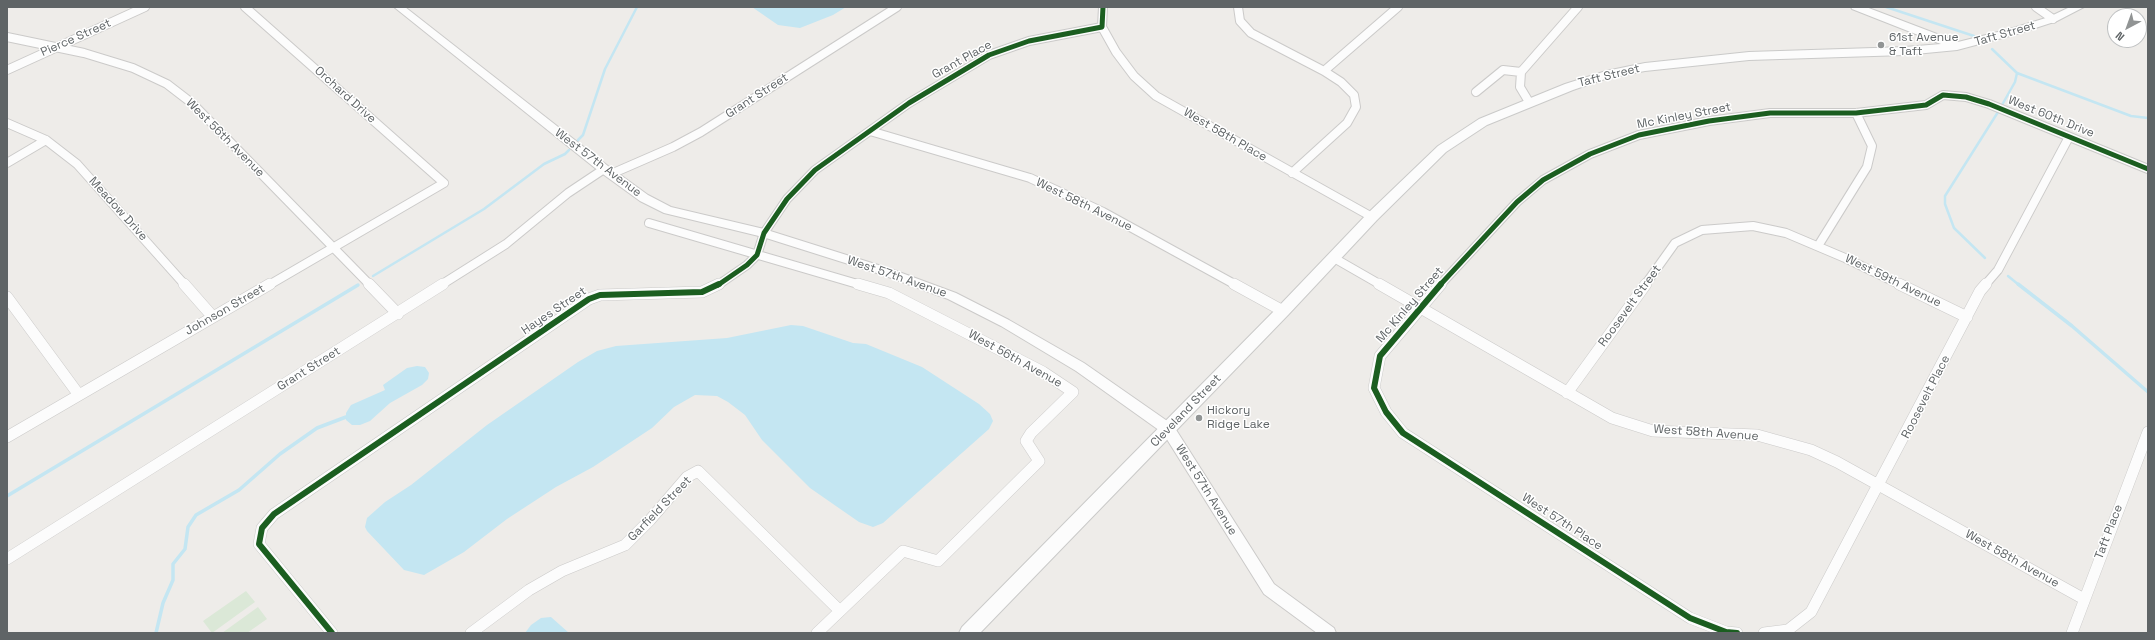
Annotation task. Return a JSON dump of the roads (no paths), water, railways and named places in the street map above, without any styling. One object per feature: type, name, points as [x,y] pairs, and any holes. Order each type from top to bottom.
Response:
[{"type":"main road","points":[[1856,7],[1957,46]]},
{"type":"main road","name":"Taft Street","points":[[1402,188],[1442,149],[1483,122],[1529,102],[1606,75],[1645,67],[1688,61],[1749,56],[1911,51],[1957,46],[2014,32],[2053,19],[2079,7]]},
{"type":"main road","points":[[1900,24],[1915,39],[1916,45],[1911,51]]},
{"type":"main road","name":"Cleveland Street","points":[[968,633],[1283,311],[1372,217],[1402,188]]},
{"type":"street","name":"Pierce Street","points":[[7,70],[145,7]]},
{"type":"street","name":"Orchard Drive","points":[[245,7],[444,183]]},
{"type":"street","name":"West 57th Avenue","points":[[399,7],[607,171],[644,198],[668,210],[764,233],[887,272],[952,296],[1005,323],[1080,367],[1168,429],[1269,589],[1329,633]]},
{"type":"street","name":"Grant Street","points":[[7,558],[398,314],[506,244],[568,193],[607,171],[673,147],[701,132],[897,7]]},
{"type":"street","points":[[1102,27],[1103,7]]},
{"type":"street","points":[[1324,71],[1398,7]]},
{"type":"street","points":[[1529,102],[1520,87],[1521,72],[1578,7]]},
{"type":"street","points":[[2036,7],[2053,19]]},
{"type":"street","points":[[1238,10],[1240,21],[1251,34],[1324,71],[1341,82],[1354,95],[1356,107],[1347,123],[1292,173]]},
{"type":"street","name":"Grant Place","points":[[870,132],[909,103],[989,55],[1029,41],[1102,27]]},
{"type":"street","name":"West 58th Place","points":[[1102,27],[1116,52],[1134,76],[1156,96],[1372,217]]},
{"type":"street","name":"West 56th Avenue","points":[[7,36],[54,48],[84,53],[133,68],[167,84],[193,104],[398,314]]},
{"type":"street","points":[[1476,92],[1503,70],[1521,72]]},
{"type":"street","name":"Mc Kinley Street","points":[[1386,412],[1374,388],[1380,356],[1420,307],[1517,202],[1543,180],[1590,154],[1639,135],[1708,121],[1770,113],[1856,113],[1926,105],[1943,95]]},
{"type":"street","name":"West 60th Drive","points":[[1943,95],[1966,97],[1989,104],[2148,169]]},
{"type":"street","points":[[1818,246],[1867,167],[1872,146],[1856,113]]},
{"type":"street","name":"Meadow Drive","points":[[7,123],[46,140],[94,181],[213,317]]},
{"type":"street","points":[[648,222],[757,255],[764,233],[787,199],[815,170],[870,132]]},
{"type":"street","name":"West 58th Avenue","points":[[870,132],[1030,178],[1103,212],[1283,311]]},
{"type":"street","name":"Roosevelt Place","points":[[1764,633],[1788,632],[1811,612],[1880,486],[1980,291],[2002,264],[2069,136]]},
{"type":"street","points":[[7,163],[46,140]]},
{"type":"street","name":"Johnson Street","points":[[7,437],[444,183]]},
{"type":"street","name":"West 59th Avenue","points":[[1702,230],[1753,226],[1786,233],[1818,246],[1967,317]]},
{"type":"street","name":"Roosevelt Street","points":[[1567,394],[1675,243],[1702,230]]},
{"type":"street","name":"West 56th Avenue","points":[[757,255],[889,293],[1043,372],[1073,392],[1031,433],[1026,441],[1039,461],[938,561],[903,551],[840,611]]},
{"type":"street","name":"Hayes Street","points":[[332,633],[259,544],[262,528],[274,514],[589,299],[600,295],[702,292],[712,289],[747,265],[757,255]]},
{"type":"street","name":"West 58th Avenue","points":[[1334,258],[1567,394],[1612,418],[1653,431],[1757,435],[1784,442],[1830,459],[2084,599]]},
{"type":"street","points":[[7,297],[79,396]]},
{"type":"street","name":"West 57th Place","points":[[1386,412],[1403,433],[1690,618],[1726,632],[1737,633]]},
{"type":"street","name":"Taft Place","points":[[2072,633],[2148,432]]},
{"type":"street","name":"Garfield Street","points":[[471,633],[529,590],[562,570],[625,545],[650,520],[687,477],[698,472],[840,611]]},
{"type":"street","points":[[817,633],[840,611]]},
{"type":"water","points":[[752,7],[846,7],[833,15],[800,28],[778,25]]},
{"type":"water","points":[[791,325],[803,326],[853,343],[866,344],[922,367],[979,404],[990,414],[993,421],[989,429],[883,523],[873,527],[859,522],[810,488],[762,440],[745,415],[728,402],[717,396],[695,395],[674,407],[652,428],[593,467],[556,487],[507,519],[464,552],[424,575],[404,570],[367,531],[365,527],[367,518],[385,502],[411,485],[487,425],[578,362],[597,351],[616,346],[727,338]]},
{"type":"water","points":[[417,366],[425,367],[429,373],[428,379],[422,385],[390,403],[370,421],[360,425],[352,425],[346,420],[346,413],[351,405],[385,390],[383,385],[407,368]]},
{"type":"water","points":[[551,617],[569,633],[525,633],[531,625],[541,618]]},
{"type":"waterway","points":[[578,140],[583,135],[605,69],[637,7]]},
{"type":"waterway","points":[[1886,7],[1974,36]]},
{"type":"waterway","points":[[1992,49],[2017,73]]},
{"type":"waterway","points":[[2002,105],[2015,82],[2017,73]]},
{"type":"waterway","points":[[2017,73],[2131,116],[2148,118]]},
{"type":"waterway","points":[[1985,258],[1954,228],[1945,204],[1945,196],[1998,112]]},
{"type":"waterway","points":[[373,276],[484,209],[544,164],[565,154],[569,150]]},
{"type":"waterway","points":[[2008,276],[2019,285]]},
{"type":"waterway","points":[[2018,284],[2072,326],[2148,392]]},
{"type":"waterway","points":[[7,496],[358,285]]},
{"type":"waterway","points":[[156,633],[163,603],[173,580],[173,564],[185,549],[188,527],[196,515],[239,490],[280,454],[317,428],[346,417]]},
{"type":"place","name":"61st Avenue & Taft","points":[[1881,45]]},
{"type":"place","name":"Hickory Ridge Lake","points":[[1199,418]]}]
